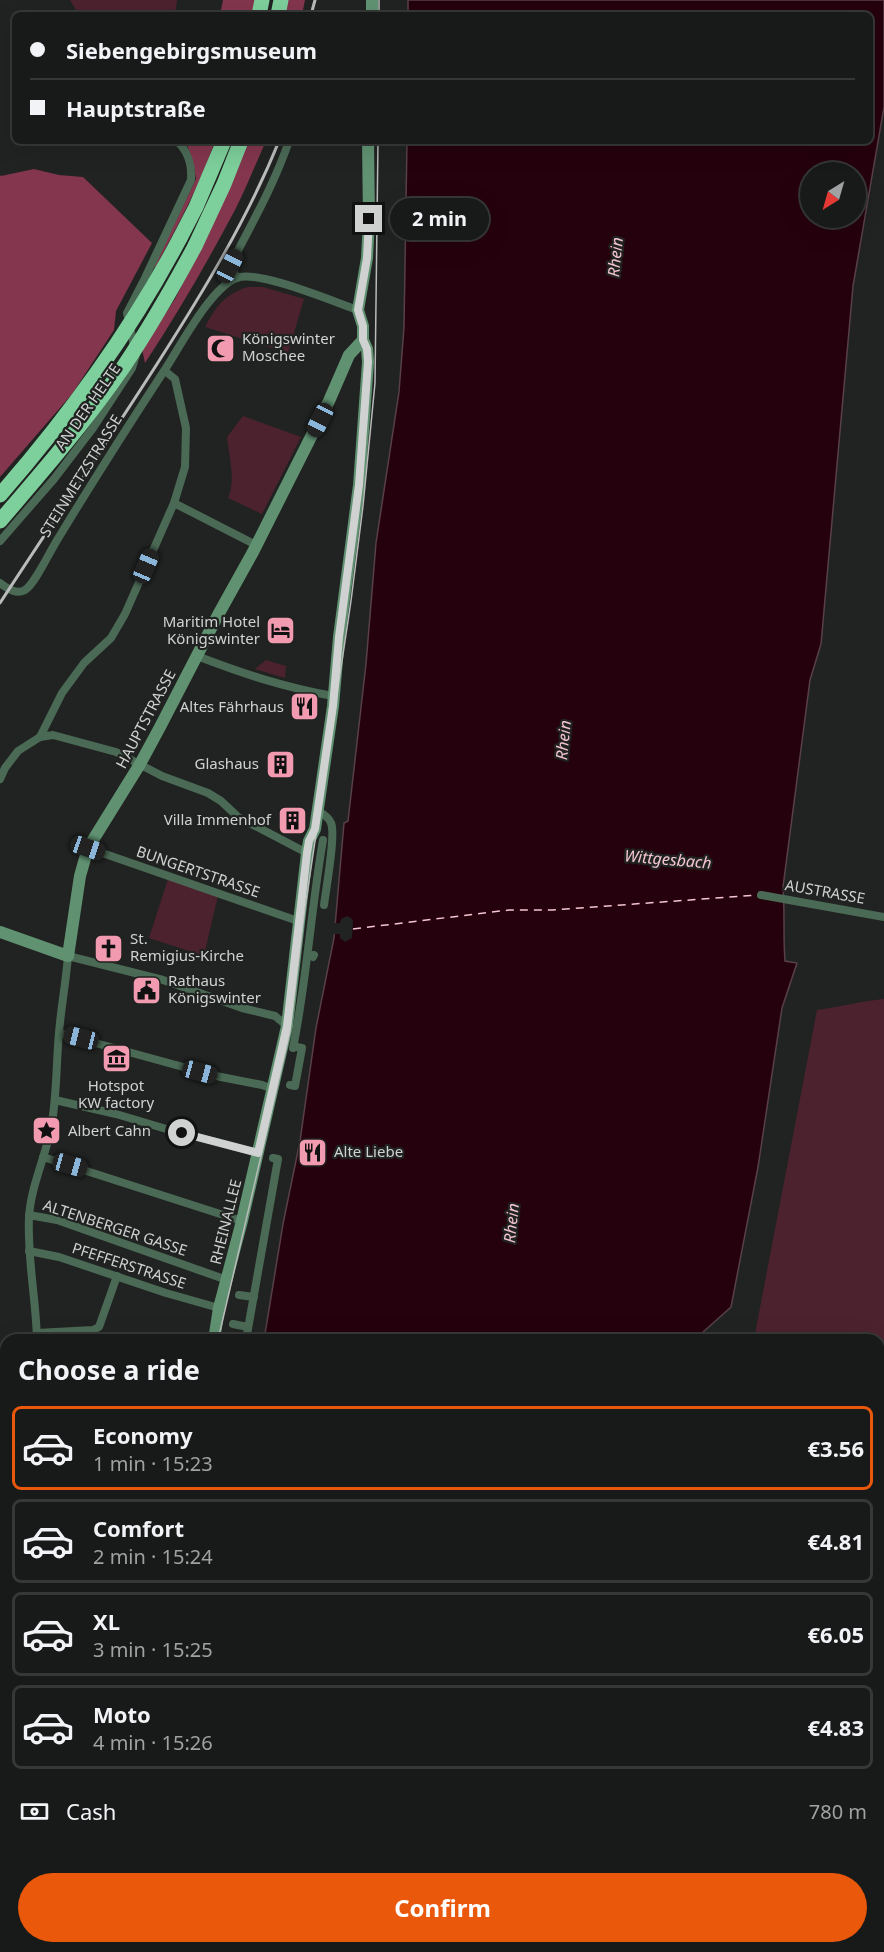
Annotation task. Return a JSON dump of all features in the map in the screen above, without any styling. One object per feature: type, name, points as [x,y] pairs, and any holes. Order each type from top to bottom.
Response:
[{"type":"highway","points":[[0,495],[71,408],[144,304],[196,207],[223,144]]},
{"type":"highway","points":[[0,521],[86,419],[123,367],[195,246],[240,144]]},
{"type":"street","name":"AN DER HELTE","points":[[0,541],[54,479],[93,428],[132,368],[136,355],[127,313],[146,278],[191,180],[191,168],[187,154],[179,144]]},
{"type":"street","points":[[288,144],[260,209],[230,266],[237,278],[256,277],[358,310]]},
{"type":"street","points":[[363,340],[363,326],[358,310],[368,248],[368,144]]},
{"type":"street","name":"STEINMETZSTRASSE","points":[[0,583],[19,592],[33,582],[81,499],[206,307],[225,286],[237,278]]},
{"type":"street","name":"HAUPTSTRASSE","points":[[37,1334],[29,1251],[29,1215],[32,1195],[51,1130],[68,956],[80,876],[88,848],[140,764],[330,401],[349,355],[363,340]]},
{"type":"street","name":"RHEINALLEE","points":[[292,1026],[298,921],[309,841],[315,829],[359,485],[368,362],[367,349],[363,340]]},
{"type":"street","points":[[40,737],[62,693],[84,663],[111,638],[125,614],[174,503],[185,467],[186,428],[176,379],[165,371]]},
{"type":"street","points":[[174,503],[256,545]]},
{"type":"street","points":[[197,656],[256,678],[333,696]]},
{"type":"street","points":[[0,779],[5,768],[18,752],[40,737],[51,734],[116,752],[162,776],[208,793],[221,801],[238,817],[307,853]]},
{"type":"street","name":"RHEINALLEE","points":[[215,1334],[219,1308],[273,1089],[292,1026],[315,899],[332,824],[317,810]]},
{"type":"street","points":[[315,829],[325,830],[327,841]]},
{"type":"street","name":"RHEINALLEE","points":[[324,905],[327,841]]},
{"type":"street","name":"BUNGERTSTRASSE","points":[[88,848],[298,921]]},
{"type":"street","name":"AUSTRASSE","points":[[761,895],[884,916]]},
{"type":"street","points":[[1,933],[68,956],[163,981],[242,1008],[275,1016],[292,1026],[295,1047],[302,1048],[295,1086],[290,1085]]},
{"type":"street","points":[[59,1033],[216,1076],[273,1089]]},
{"type":"street","points":[[55,1100],[116,1114],[258,1153]]},
{"type":"street","points":[[43,1157],[242,1221]]},
{"type":"street","points":[[247,1334],[264,1221],[277,1159]]},
{"type":"street","name":"ALTENBERGER GASSE","points":[[29,1215],[57,1220],[227,1280]]},
{"type":"street","name":"PFEFFERSTRASSE","points":[[29,1251],[59,1257],[219,1308]]},
{"type":"street","points":[[56,1334],[93,1330],[99,1327],[117,1276]]},
{"type":"street","points":[[239,1294],[254,1298]]},
{"type":"street","points":[[233,1324],[248,1328]]},
{"type":"shaded area","points":[[70,0],[177,0],[175,12],[77,12]]},
{"type":"shaded area","points":[[223,0],[256,0],[253,12],[221,12]]},
{"type":"shaded area","points":[[287,0],[305,0],[303,12],[285,12]]},
{"type":"shaded area","points":[[187,144],[214,144],[188,205],[156,266],[152,269],[196,179]]},
{"type":"shaded area","points":[[246,144],[265,144],[240,200],[204,267],[145,363],[142,349],[175,299],[209,231]]},
{"type":"shaded area","points":[[34,169],[59,175],[83,177],[152,243],[116,311],[114,330],[72,394],[0,477],[0,175]]},
{"type":"shaded area","points":[[248,287],[263,287],[304,299],[288,353],[205,327],[213,313],[227,297]]},
{"type":"shaded area","points":[[243,416],[301,437],[262,514],[228,498],[232,476],[227,437]]},
{"type":"shaded area","points":[[266,660],[286,666],[285,678],[255,669]]},
{"type":"shaded area","points":[[168,879],[218,895],[204,956],[149,938]]},
{"type":"shaded area","points":[[884,999],[884,1334],[755,1334],[817,1010]]},
{"type":"water","points":[[408,0],[884,0],[884,107],[866,211],[866,162],[800,162],[800,228],[863,228],[853,286],[821,644],[810,680],[783,887],[785,961],[797,963],[782,1008],[758,1167],[731,1307],[703,1334],[265,1334],[283,1224],[300,1141],[316,1028],[334,938],[344,823],[348,821],[366,664],[376,543],[399,392],[404,327],[407,144],[873,144],[873,12],[408,12]]},
{"type":"pier","points":[[347,916],[353,921],[352,938],[345,942],[340,938],[340,934],[332,934],[332,923],[340,923],[341,919]]},
{"type":"ferry route","points":[[353,929],[509,910],[552,910],[758,895]]},
{"type":"tram line","points":[[379,0],[379,12]]},
{"type":"tram line","points":[[219,1334],[290,1032],[305,908],[351,601],[375,383],[378,144]]},
{"type":"railway","points":[[312,12],[315,0]]},
{"type":"railway","points":[[0,603],[191,310],[253,199],[278,144]]},
{"type":"place","name":"Königswinter Moschee","points":[[221,348]]},
{"type":"place","name":"Maritim Hotel Königswinter","points":[[281,631]]},
{"type":"place","name":"Altes Fährhaus","points":[[305,707]]},
{"type":"place","name":"Glashaus","points":[[280,764]]},
{"type":"place","name":"Villa Immenhof","points":[[292,820]]},
{"type":"place","name":"St. Remigius-Kirche","points":[[109,948]]},
{"type":"place","name":"Rathaus Königswinter","points":[[147,990]]},
{"type":"place","name":"Hotspot KW factory","points":[[116,1059]]},
{"type":"place","name":"Albert Cahn","points":[[47,1131]]},
{"type":"place","name":"Alte Liebe","points":[[313,1152]]},
{"type":"route","points":[[182,1133],[258,1153],[287,1026],[307,853],[309,841],[315,829],[333,706],[339,637],[359,485],[368,362],[367,349],[363,340],[363,326],[358,310],[367,258],[369,219]]},
{"type":"water label","name":"Rhein","points":[[615,257]]},
{"type":"water label","name":"Rhein","points":[[563,740]]},
{"type":"water label","name":"Wittgesbach","points":[[668,859]]},
{"type":"water label","name":"Rhein","points":[[511,1223]]}]
